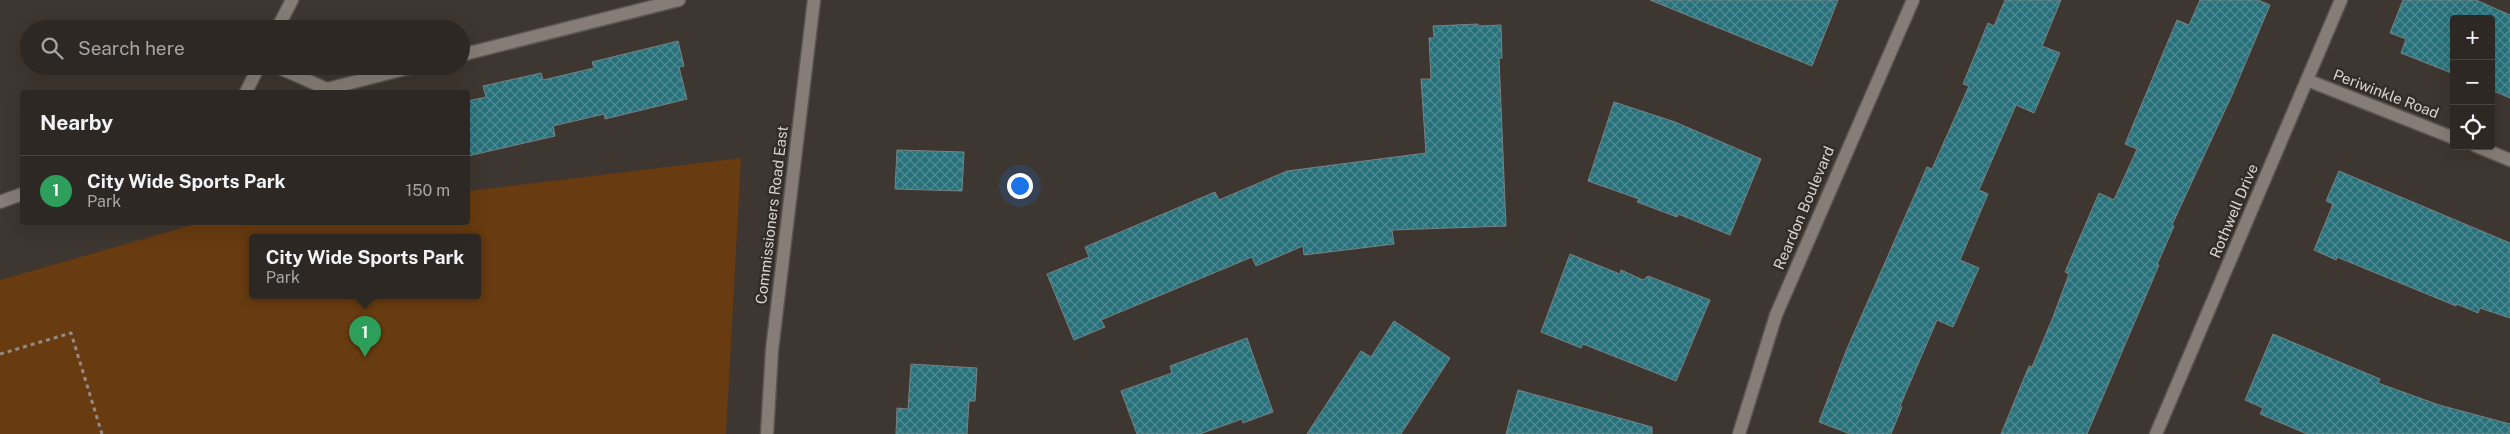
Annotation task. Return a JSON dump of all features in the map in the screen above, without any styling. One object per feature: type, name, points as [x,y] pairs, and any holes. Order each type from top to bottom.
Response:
[{"type":"street","points":[[282,20],[292,0]]},
{"type":"street","points":[[470,53],[679,0]]},
{"type":"street","name":"Commissioners Road East","points":[[767,434],[772,350],[814,0]]},
{"type":"street","name":"Reardon Boulevard","points":[[1739,434],[1776,315],[1913,0]]},
{"type":"street","name":"Rothwell Drive","points":[[2156,434],[2341,0]]},
{"type":"street","points":[[247,90],[254,75]]},
{"type":"street","points":[[295,75],[327,89],[381,75]]},
{"type":"street","name":"Periwinkle Road","points":[[2307,80],[2450,136]]},
{"type":"street","points":[[2486,150],[2510,160]]},
{"type":"street","points":[[0,202],[20,195]]},
{"type":"path","points":[[0,354],[71,333],[102,434]]},
{"type":"shaded area","points":[[741,158],[726,434],[0,434],[0,280],[192,225],[470,225],[470,191]]},
{"type":"building","points":[[1650,0],[1838,0],[1812,66]]},
{"type":"building","points":[[2005,0],[2061,0],[2042,46],[2060,53],[2034,113],[2016,105],[1979,190],[1988,194],[1960,260],[1979,268],[1953,327],[1937,320],[1900,406],[1902,407],[1891,434],[1850,434],[1819,422],[1846,351],[1927,167],[1932,169],[1969,86],[1963,84],[1988,23],[1994,26]]},
{"type":"building","points":[[2200,0],[2258,0],[2270,5],[2232,95],[2172,225],[2174,226],[2157,265],[2159,265],[2087,434],[2001,434],[2029,366],[2032,367],[2053,317],[2069,274],[2065,272],[2099,193],[2114,200],[2137,149],[2125,144],[2177,20],[2189,25]]},
{"type":"building","points":[[2403,0],[2476,0],[2510,15],[2510,98],[2495,92],[2495,15],[2450,15],[2450,72],[2401,53],[2406,39],[2390,33]]},
{"type":"building","points":[[1478,24],[1479,26],[1501,25],[1502,58],[1499,58],[1506,226],[1392,230],[1394,244],[1304,255],[1303,246],[1256,266],[1252,257],[1101,320],[1105,327],[1074,340],[1047,274],[1089,257],[1085,247],[1215,192],[1219,200],[1287,171],[1426,153],[1421,79],[1431,79],[1429,38],[1434,38],[1433,26]]},
{"type":"building","points":[[678,41],[684,66],[679,67],[687,99],[605,119],[604,114],[553,126],[555,136],[470,156],[470,101],[486,97],[483,86],[541,73],[543,80],[594,68],[592,62]]},
{"type":"building","points":[[1614,102],[1675,122],[1761,159],[1730,235],[1678,214],[1677,217],[1637,202],[1639,199],[1588,181]]},
{"type":"building","points":[[897,150],[964,152],[962,191],[895,189]]},
{"type":"building","points":[[2339,171],[2510,243],[2510,318],[2480,308],[2478,313],[2457,304],[2456,306],[2337,257],[2336,260],[2314,250],[2333,204],[2326,201]]},
{"type":"building","points":[[1570,254],[1620,274],[1621,270],[1643,280],[1648,276],[1710,300],[1676,381],[1583,344],[1581,348],[1541,332]]},
{"type":"building","points":[[1394,321],[1450,358],[1401,434],[1307,434],[1361,351],[1371,357]]},
{"type":"building","points":[[2273,334],[2380,379],[2378,383],[2439,405],[2510,424],[2510,434],[2307,434],[2260,414],[2263,408],[2245,400]]},
{"type":"building","points":[[1247,338],[1273,412],[1243,423],[1242,419],[1200,434],[1137,434],[1121,391],[1172,373],[1170,366]]},
{"type":"building","points":[[911,364],[977,368],[975,401],[969,401],[967,434],[896,434],[897,408],[908,409]]},
{"type":"building","points":[[1518,390],[1652,427],[1652,434],[1506,434]]},
{"type":"place","name":"City Wide Sports Park","points":[[365,357]]}]
